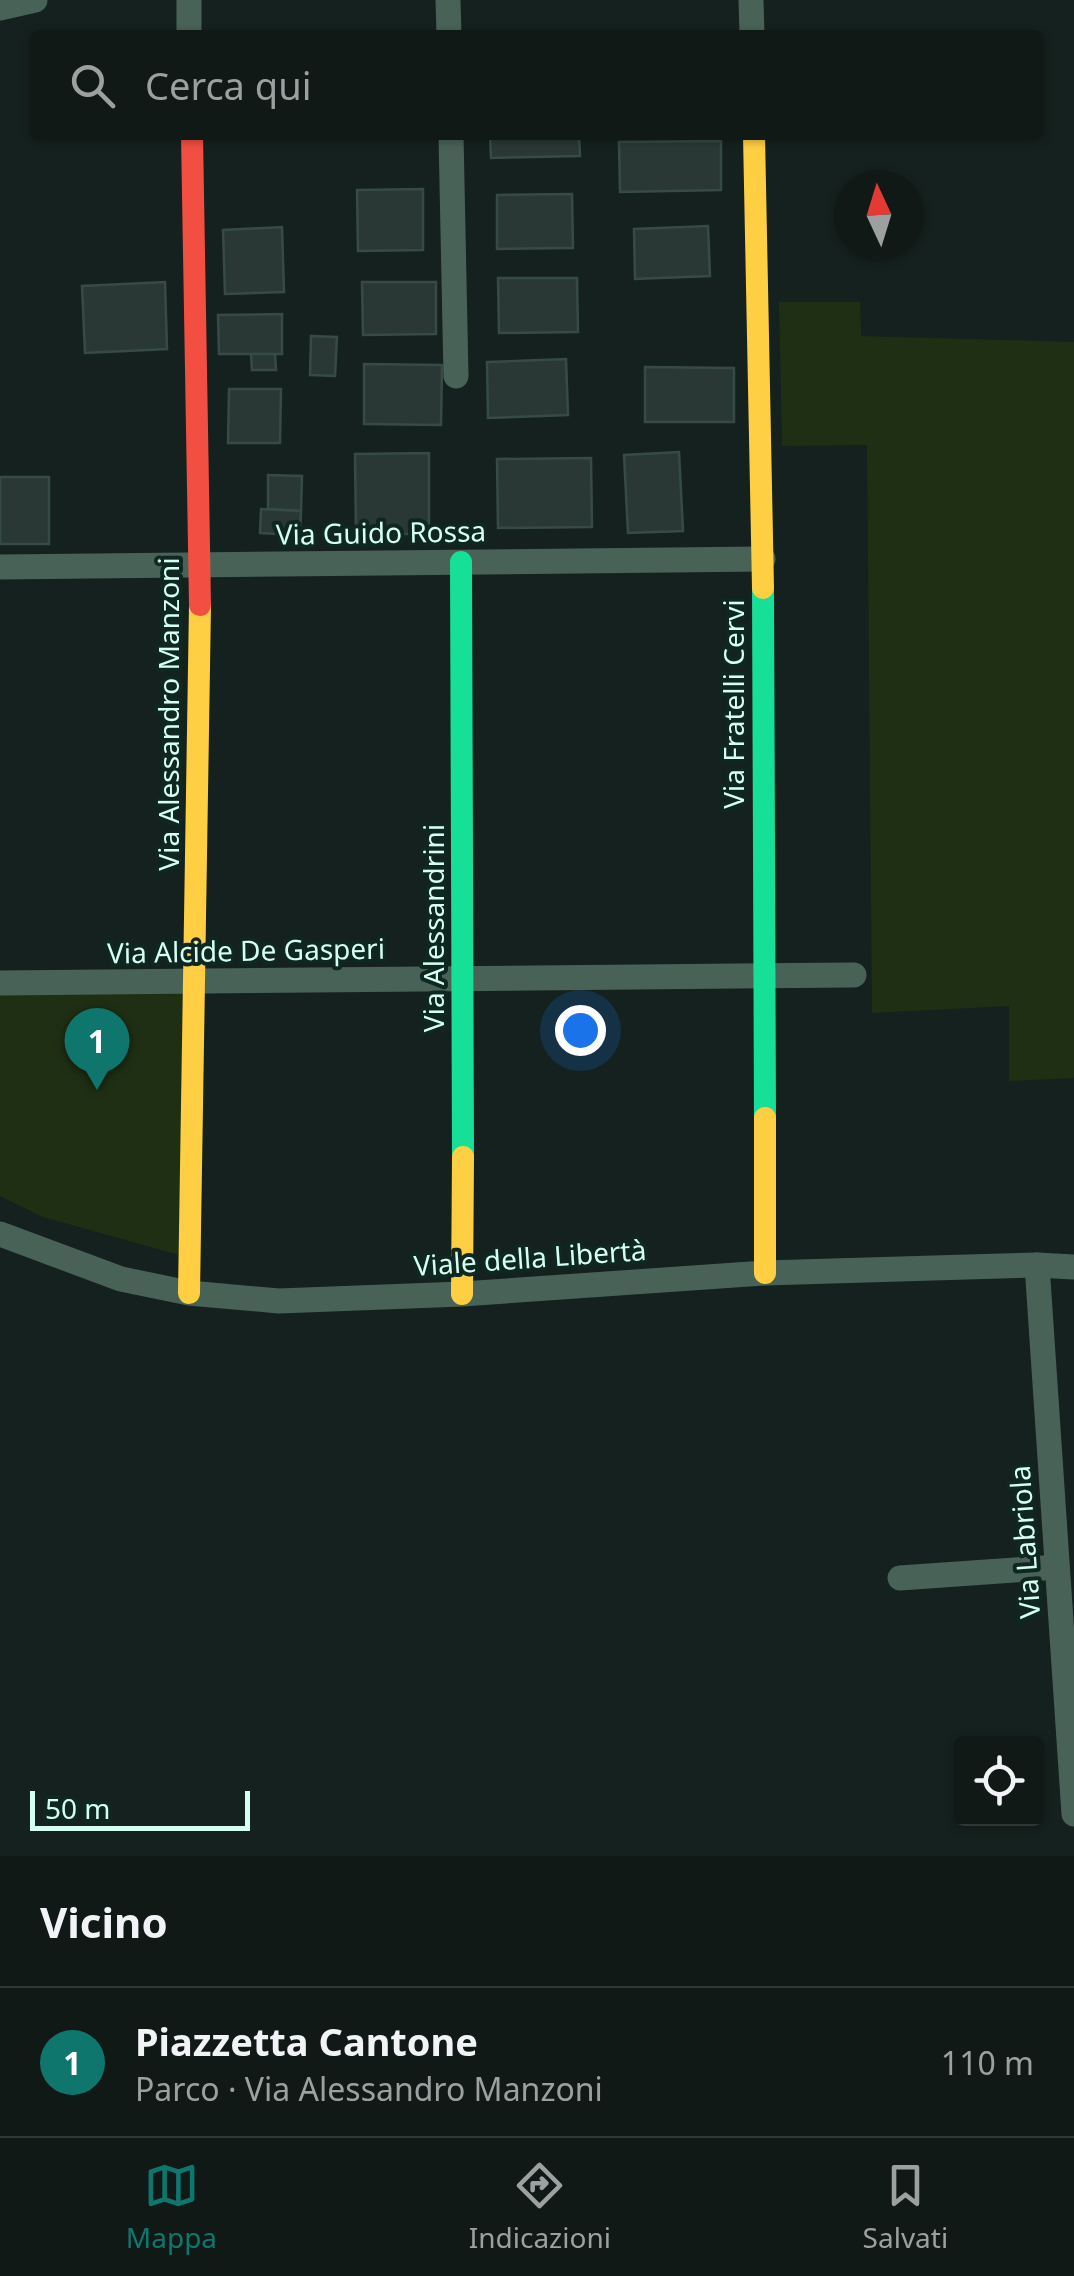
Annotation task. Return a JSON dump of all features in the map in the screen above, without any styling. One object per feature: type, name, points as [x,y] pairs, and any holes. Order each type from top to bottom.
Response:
[{"type":"street","points":[[0,8],[35,0]]},
{"type":"street","points":[[189,0],[190,30]]},
{"type":"street","points":[[448,0],[449,30]]},
{"type":"street","points":[[751,0],[752,30]]},
{"type":"street","name":"Via Alessandro Manzoni","points":[[189,1293],[201,565],[192,140]]},
{"type":"street","points":[[451,140],[456,376]]},
{"type":"street","name":"Via Fratelli Cervi","points":[[754,140],[763,559],[765,1273]]},
{"type":"street","name":"Via Guido Rossa","points":[[0,567],[763,559]]},
{"type":"street","name":"Via Alessandrini","points":[[461,562],[465,978],[462,1294]]},
{"type":"street","name":"Via Alcide De Gasperi","points":[[0,984],[854,975]]},
{"type":"street","name":"Viale della Libertà","points":[[0,1234],[121,1279],[189,1293],[279,1301],[462,1294],[765,1273],[1074,1267]]},
{"type":"street","name":"Via Labriola","points":[[1036,1265],[1074,1814]]},
{"type":"street","points":[[900,1578],[1057,1567]]},
{"type":"green space","points":[[779,302],[860,302],[861,336],[1074,342],[1074,1078],[1009,1081],[1009,1006],[872,1013],[867,445],[782,446]]},
{"type":"green space","points":[[196,981],[190,1258],[43,1217],[0,1196],[0,983]]},
{"type":"building","points":[[490,140],[579,140],[580,156],[491,158]]},
{"type":"building","points":[[721,141],[721,190],[620,192],[619,142]]},
{"type":"building","points":[[423,189],[423,250],[358,251],[357,190]]},
{"type":"building","points":[[572,194],[573,248],[497,249],[497,195]]},
{"type":"building","points":[[708,226],[710,276],[635,279],[634,229]]},
{"type":"building","points":[[282,227],[284,292],[225,294],[223,230]]},
{"type":"building","points":[[498,278],[577,278],[578,332],[499,333]]},
{"type":"building","points":[[165,282],[167,349],[85,353],[82,286]]},
{"type":"building","points":[[362,282],[436,282],[436,334],[363,335]]},
{"type":"building","points":[[282,314],[282,354],[219,354],[218,315]]},
{"type":"building","points":[[311,336],[337,337],[335,376],[310,375]]},
{"type":"building","points":[[251,354],[275,354],[276,370],[252,370]]},
{"type":"building","points":[[566,359],[568,415],[488,418],[487,362]]},
{"type":"building","points":[[364,364],[442,365],[441,425],[364,424]]},
{"type":"building","points":[[645,367],[734,368],[734,422],[645,422]]},
{"type":"building","points":[[229,389],[281,389],[280,443],[228,443]]},
{"type":"building","points":[[679,452],[683,531],[628,533],[624,455]]},
{"type":"building","points":[[429,453],[429,534],[356,534],[355,454]]},
{"type":"building","points":[[591,458],[592,527],[498,528],[497,459]]},
{"type":"building","points":[[268,475],[302,476],[301,511],[268,509]]},
{"type":"building","points":[[0,477],[49,477],[49,544],[0,544]]},
{"type":"building","points":[[261,509],[301,511],[300,535],[260,533]]},
{"type":"traffic: fast","points":[[461,562],[463,1157]]},
{"type":"traffic: fast","points":[[763,588],[765,1118]]},
{"type":"traffic: slow","points":[[754,140],[763,588]]},
{"type":"traffic: slow","points":[[189,1293],[200,605]]},
{"type":"traffic: slow","points":[[765,1118],[765,1273]]},
{"type":"traffic: slow","points":[[462,1294],[463,1157]]},
{"type":"traffic: jam","points":[[192,140],[200,605]]},
{"type":"place","name":"Piazzetta Cantone","points":[[97,1090]]}]
